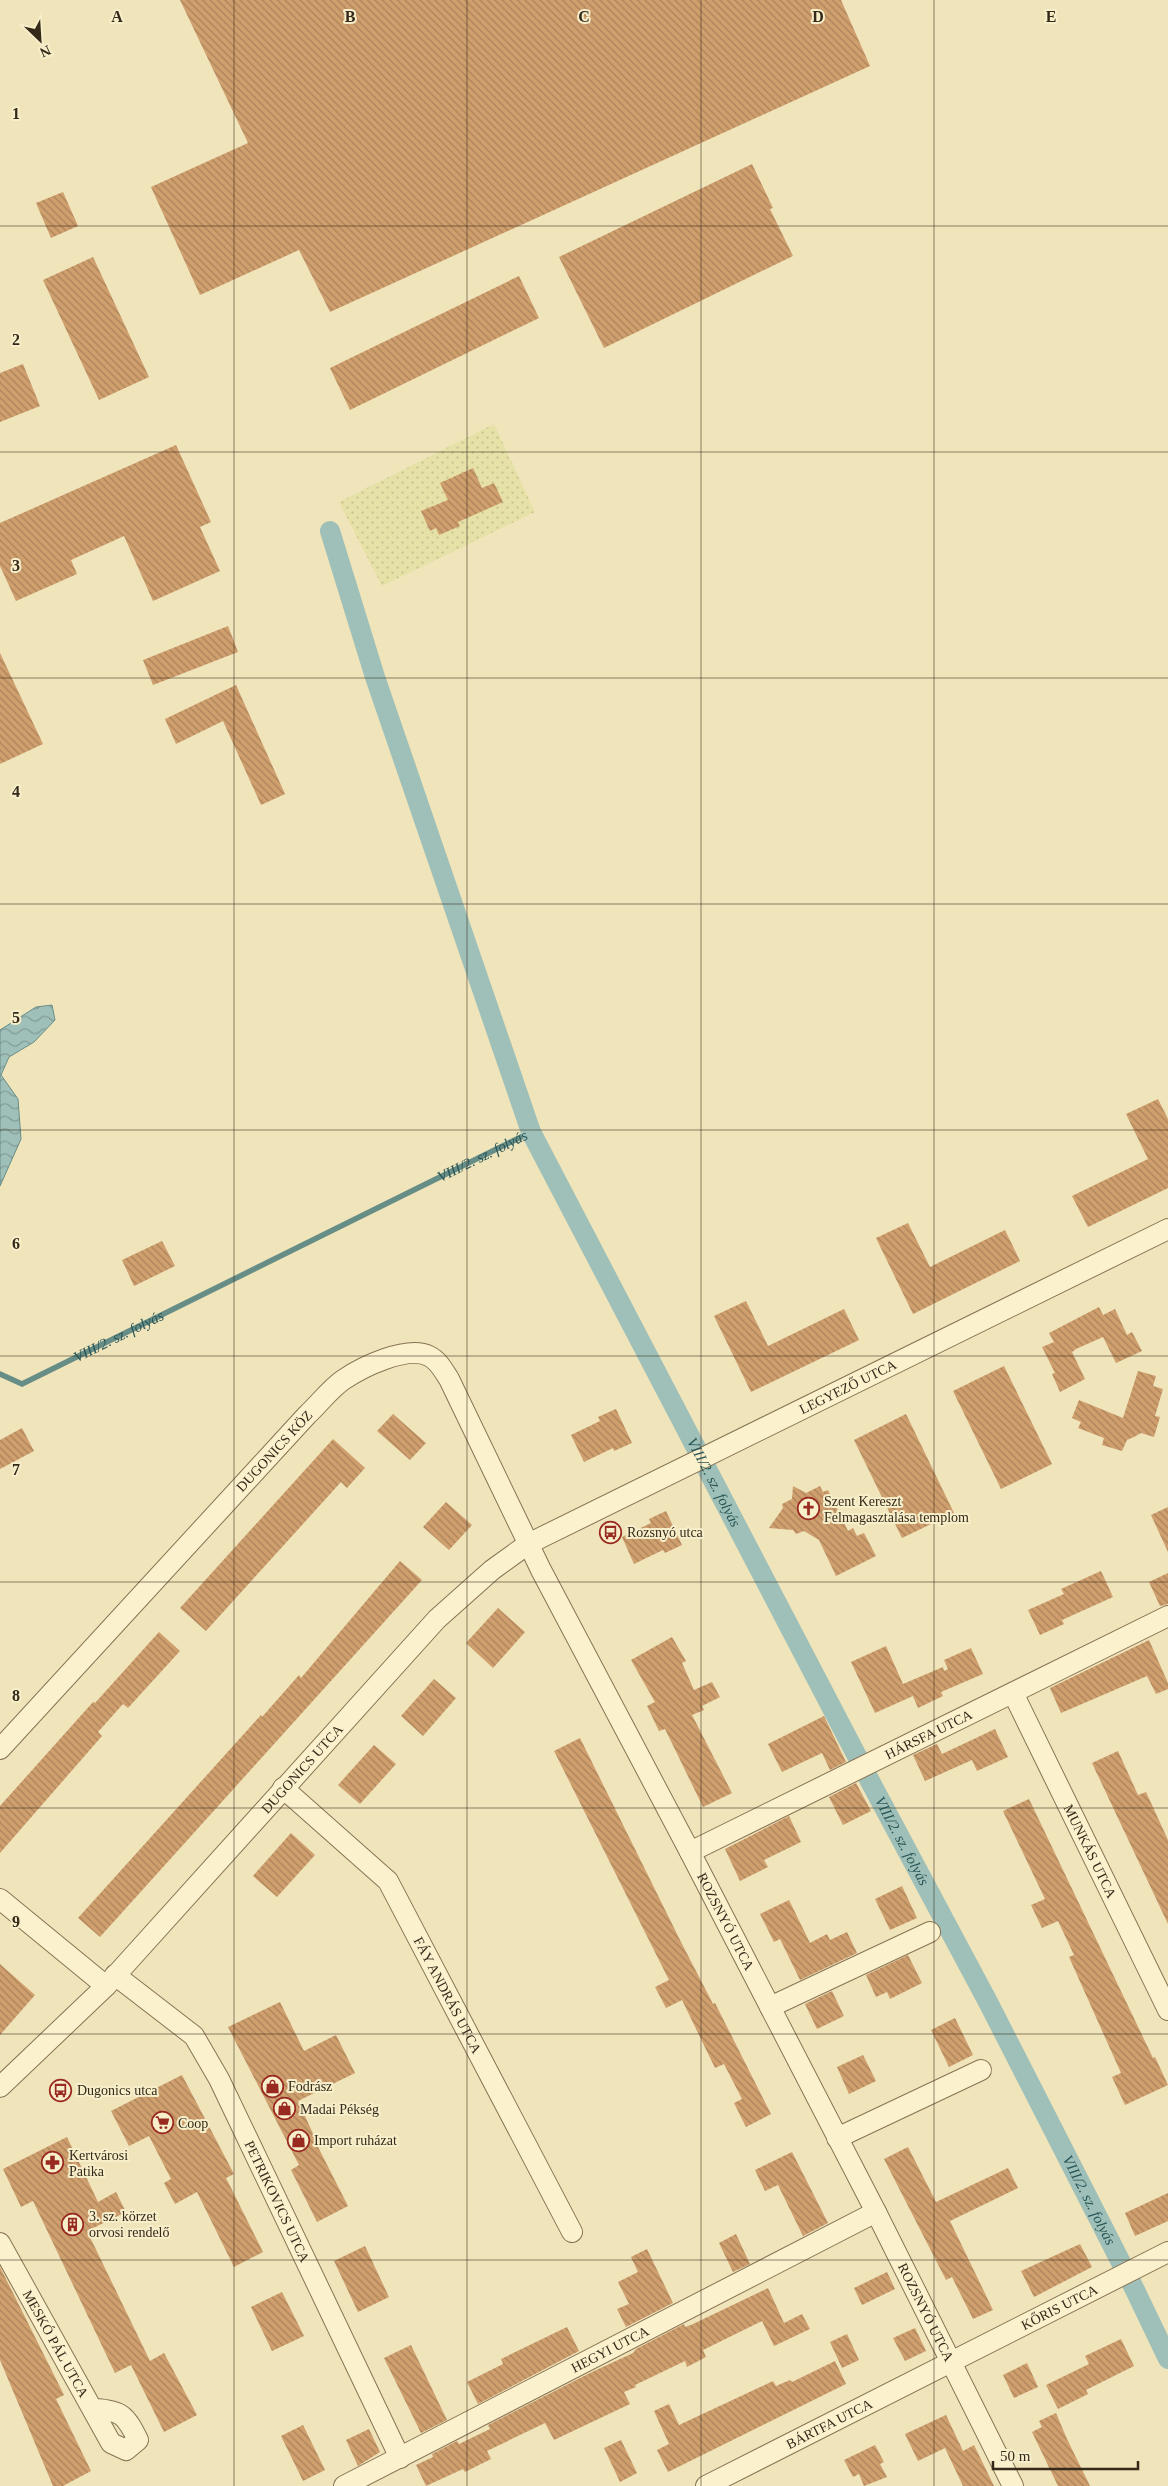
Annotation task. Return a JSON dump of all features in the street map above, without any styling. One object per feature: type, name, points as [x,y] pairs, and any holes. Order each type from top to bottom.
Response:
[{"type":"street","name":"LEGYEZŐ UTCA","points":[[528,1544],[713,1451],[1168,1229]]},
{"type":"street","name":"DUGONICS KÖZ","points":[[0,1749],[307,1415],[342,1381],[385,1360],[405,1354],[418,1353],[429,1356],[439,1364],[528,1544]]},
{"type":"street","name":"DUGONICS UTCA","points":[[0,2087],[110,1980],[437,1619],[492,1570],[528,1544]]},
{"type":"street","name":"ROZSNYÓ UTCA","points":[[528,1544],[876,2212],[1013,2486]]},
{"type":"street","name":"HÁRSFA UTCA","points":[[690,1852],[1168,1616]]},
{"type":"street","name":"MUNKÁS UTCA","points":[[1013,1694],[1168,2010]]},
{"type":"street","name":"FÁY ANDRÁS UTCA","points":[[283,1788],[388,1881],[572,2232]]},
{"type":"street","points":[[0,1899],[110,1980]]},
{"type":"street","points":[[770,2007],[930,1932]]},
{"type":"street","name":"PETRIKOVICS UTCA","points":[[110,1980],[130,1989],[194,2036],[214,2070],[400,2458]]},
{"type":"street","points":[[837,2138],[981,2070]]},
{"type":"street","name":"HEGYI UTCA","points":[[344,2486],[876,2212]]},
{"type":"street","name":"MESKÓ PÁL UTCA","points":[[0,2243],[94,2409],[111,2443],[126,2450],[138,2440],[129,2420],[114,2410],[94,2409]]},
{"type":"street","name":"KŐRIS UTCA","points":[[950,2361],[1168,2252]]},
{"type":"street","name":"BÁRTFA UTCA","points":[[706,2486],[950,2361]]},
{"type":"shaded area","points":[[494,424],[535,512],[382,586],[339,502]]},
{"type":"water","points":[[52,1005],[55,1020],[34,1042],[9,1057],[1,1075],[18,1099],[21,1139],[0,1186],[0,1030],[36,1007]]},
{"type":"building","points":[[180,0],[841,0],[870,66],[330,312],[299,250],[200,295],[151,187],[248,143]]},
{"type":"building","points":[[752,164],[773,208],[770,209],[793,256],[604,348],[559,257]]},
{"type":"building","points":[[63,192],[78,226],[51,238],[36,203]]},
{"type":"building","points":[[93,257],[149,377],[99,400],[43,280]]},
{"type":"building","points":[[519,276],[539,318],[350,410],[330,368]]},
{"type":"building","points":[[23,364],[40,406],[0,422],[0,373]]},
{"type":"building","points":[[176,445],[211,522],[200,527],[220,571],[153,601],[124,536],[71,560],[77,574],[16,601],[0,566],[0,523]]},
{"type":"building","points":[[473,468],[482,488],[494,483],[503,502],[458,522],[460,526],[439,535],[436,528],[430,531],[421,511],[448,500],[440,483]]},
{"type":"building","points":[[228,626],[238,652],[153,685],[143,660]]},
{"type":"building","points":[[0,653],[43,744],[0,764]]},
{"type":"building","points":[[236,685],[285,794],[261,805],[223,721],[176,744],[165,719]]},
{"type":"building","points":[[1158,1099],[1168,1119],[1168,1188],[1088,1227],[1072,1196],[1148,1159],[1126,1114]]},
{"type":"building","points":[[908,1223],[930,1267],[1005,1230],[1020,1261],[913,1314],[876,1238]]},
{"type":"building","points":[[162,1241],[175,1266],[134,1286],[122,1260]]},
{"type":"building","points":[[746,1301],[768,1346],[844,1309],[859,1340],[751,1392],[714,1316]]},
{"type":"building","points":[[1099,1307],[1103,1315],[1115,1309],[1127,1335],[1132,1332],[1142,1351],[1116,1363],[1103,1337],[1076,1349],[1072,1352],[1085,1379],[1060,1392],[1052,1374],[1055,1373],[1042,1347],[1054,1342],[1049,1333]]},
{"type":"building","points":[[1004,1366],[1052,1464],[1001,1489],[953,1391]]},
{"type":"building","points":[[1138,1371],[1156,1376],[1153,1386],[1163,1389],[1155,1416],[1160,1417],[1154,1437],[1141,1433],[1127,1440],[1122,1451],[1102,1445],[1104,1438],[1078,1428],[1081,1422],[1072,1418],[1079,1400],[1123,1418]]},
{"type":"building","points":[[616,1409],[632,1443],[614,1451],[613,1448],[584,1462],[571,1435],[600,1421],[598,1417]]},
{"type":"building","points":[[393,1414],[426,1443],[410,1460],[377,1431]]},
{"type":"building","points":[[906,1414],[954,1513],[902,1538],[854,1440]]},
{"type":"building","points":[[22,1428],[34,1451],[0,1469],[0,1440]]},
{"type":"building","points":[[333,1439],[365,1468],[347,1488],[341,1482],[206,1631],[180,1608]]},
{"type":"building","points":[[793,1486],[806,1493],[820,1486],[823,1492],[828,1490],[848,1531],[853,1528],[857,1536],[864,1533],[876,1556],[836,1576],[819,1540],[804,1531],[796,1534],[793,1530],[769,1528],[783,1508],[782,1504],[792,1499]]},
{"type":"building","points":[[446,1502],[472,1525],[449,1550],[423,1527]]},
{"type":"building","points":[[1168,1507],[1168,1552],[1151,1515]]},
{"type":"building","points":[[666,1511],[682,1545],[665,1553],[663,1550],[634,1564],[622,1537],[651,1523],[649,1519]]},
{"type":"building","points":[[400,1561],[422,1580],[100,1937],[78,1918],[261,1715],[262,1717],[299,1675],[301,1678]]},
{"type":"building","points":[[1101,1571],[1113,1597],[1062,1620],[1064,1624],[1040,1635],[1028,1610],[1064,1594],[1061,1589]]},
{"type":"building","points":[[1168,1573],[1168,1604],[1160,1606],[1149,1582]]},
{"type":"building","points":[[498,1608],[525,1632],[493,1668],[466,1643]]},
{"type":"building","points":[[159,1632],[180,1651],[128,1708],[123,1704],[98,1732],[102,1736],[0,1853],[0,1806],[93,1702],[95,1703]]},
{"type":"building","points":[[672,1637],[686,1661],[682,1663],[694,1690],[712,1682],[720,1697],[702,1706],[704,1710],[692,1715],[732,1793],[703,1807],[665,1729],[659,1731],[647,1706],[655,1702],[631,1660]]},
{"type":"building","points":[[1149,1640],[1168,1683],[1168,1689],[1156,1694],[1147,1676],[1061,1713],[1050,1688]]},
{"type":"building","points":[[886,1646],[903,1684],[943,1667],[944,1671],[948,1669],[944,1660],[971,1648],[983,1674],[941,1692],[943,1696],[918,1708],[913,1696],[875,1713],[851,1662]]},
{"type":"building","points":[[434,1679],[456,1698],[423,1736],[401,1716]]},
{"type":"building","points":[[824,1716],[846,1762],[830,1770],[822,1753],[782,1772],[768,1744]]},
{"type":"building","points":[[995,1729],[1008,1757],[977,1771],[972,1760],[925,1781],[913,1755],[937,1744],[942,1754]]},
{"type":"building","points":[[580,1738],[681,1942],[713,2004],[715,2003],[771,2114],[746,2127],[734,2103],[742,2099],[724,2064],[715,2068],[682,2000],[666,2008],[655,1987],[669,1980],[554,1751]]},
{"type":"building","points":[[374,1745],[396,1764],[360,1804],[338,1785]]},
{"type":"building","points":[[1118,1751],[1138,1795],[1146,1792],[1168,1840],[1168,1924],[1092,1763]]},
{"type":"building","points":[[856,1783],[871,1811],[843,1825],[829,1797]]},
{"type":"building","points":[[1029,1799],[1153,2058],[1155,2057],[1168,2085],[1125,2105],[1112,2077],[1121,2073],[1069,1957],[1074,1955],[1058,1921],[1042,1928],[1031,1905],[1045,1899],[1003,1811]]},
{"type":"building","points":[[789,1816],[801,1842],[764,1860],[768,1867],[740,1881],[725,1849]]},
{"type":"building","points":[[291,1833],[315,1855],[277,1897],[253,1876]]},
{"type":"building","points":[[902,1886],[917,1918],[890,1930],[875,1899]]},
{"type":"building","points":[[789,1900],[810,1943],[827,1934],[830,1940],[847,1932],[857,1953],[800,1980],[780,1939],[774,1942],[760,1914]]},
{"type":"building","points":[[908,1955],[922,1983],[890,1999],[887,1992],[876,1997],[866,1975]]},
{"type":"building","points":[[0,1964],[35,1995],[0,2035]]},
{"type":"building","points":[[832,1991],[844,2016],[817,2029],[805,2004]]},
{"type":"building","points":[[280,2002],[304,2051],[336,2035],[355,2073],[298,2101],[315,2141],[348,2206],[317,2222],[291,2170],[299,2165],[228,2027]]},
{"type":"building","points":[[955,2018],[973,2055],[949,2067],[931,2030]]},
{"type":"building","points":[[863,2055],[876,2081],[849,2094],[837,2067]]},
{"type":"building","points":[[182,2075],[234,2174],[226,2178],[263,2252],[234,2267],[197,2192],[175,2204],[164,2183],[171,2179],[149,2136],[129,2146],[111,2111]]},
{"type":"building","points":[[67,2137],[98,2202],[116,2192],[126,2212],[87,2231],[150,2361],[164,2353],[197,2415],[164,2432],[131,2365],[115,2373],[33,2201],[21,2207],[3,2169]]},
{"type":"building","points":[[908,2147],[936,2202],[1008,2168],[1018,2188],[950,2221],[993,2310],[973,2319],[952,2277],[946,2280],[884,2159]]},
{"type":"building","points":[[792,2152],[828,2223],[803,2236],[778,2185],[765,2191],[755,2170]]},
{"type":"building","points":[[1168,2193],[1168,2221],[1135,2236],[1125,2213]]},
{"type":"building","points":[[736,2234],[750,2264],[733,2272],[719,2243]]},
{"type":"building","points":[[1080,2244],[1092,2267],[1034,2297],[1021,2271]]},
{"type":"building","points":[[365,2246],[389,2297],[358,2312],[334,2261]]},
{"type":"building","points":[[647,2249],[673,2303],[626,2327],[617,2309],[629,2304],[618,2282],[638,2272],[631,2257]]},
{"type":"building","points":[[0,2267],[64,2395],[56,2399],[91,2471],[63,2486],[53,2486],[0,2360]]},
{"type":"building","points":[[887,2272],[895,2289],[862,2305],[854,2288]]},
{"type":"building","points":[[768,2288],[784,2323],[802,2314],[810,2329],[774,2346],[762,2321],[703,2350],[706,2357],[687,2367],[685,2361],[635,2385],[636,2387],[624,2392],[630,2404],[554,2440],[545,2423],[487,2451],[491,2459],[465,2472],[463,2469],[426,2486],[416,2465],[433,2457],[432,2454],[457,2441],[459,2444],[490,2429],[488,2425],[633,2353],[636,2349],[684,2324],[685,2327],[691,2325]]},
{"type":"building","points":[[282,2292],[304,2336],[272,2351],[251,2307]]},
{"type":"building","points":[[567,2327],[579,2351],[478,2404],[467,2382],[503,2364],[501,2359]]},
{"type":"building","points":[[915,2328],[926,2351],[905,2361],[893,2338]]},
{"type":"building","points":[[847,2334],[859,2360],[842,2368],[830,2342]]},
{"type":"building","points":[[1121,2339],[1134,2366],[1086,2390],[1088,2394],[1058,2409],[1046,2385],[1089,2364],[1085,2356]]},
{"type":"building","points":[[411,2345],[447,2420],[421,2433],[384,2358]]},
{"type":"building","points":[[835,2361],[846,2384],[668,2472],[657,2450],[669,2444],[654,2411],[669,2404],[679,2425],[773,2381],[776,2386],[790,2380],[792,2382]]},
{"type":"building","points":[[1027,2363],[1038,2387],[1014,2398],[1003,2375]]},
{"type":"building","points":[[1056,2413],[1090,2486],[1058,2486],[1032,2432],[1042,2427],[1039,2421]]},
{"type":"building","points":[[946,2415],[963,2451],[974,2445],[994,2486],[963,2486],[945,2448],[918,2461],[905,2434]]},
{"type":"building","points":[[303,2425],[325,2470],[303,2481],[281,2436]]},
{"type":"building","points":[[369,2429],[380,2452],[358,2466],[346,2440]]},
{"type":"building","points":[[621,2440],[637,2473],[620,2482],[604,2448]]},
{"type":"building","points":[[875,2445],[884,2462],[880,2464],[887,2477],[864,2486],[859,2474],[853,2477],[844,2460]]},
{"type":"waterway","name":"VIII/2. sz. folyás","points":[[330,531],[375,677],[531,1132],[871,1783],[988,2002],[1134,2288],[1168,2359]]},
{"type":"waterway","name":"VIII/2. sz. folyás","points":[[0,1374],[22,1384],[531,1132]]},
{"type":"place","name":"Szent Kereszt Felmagasztalása templom","points":[[808,1509]]},
{"type":"place","name":"Rozsnyó utca","points":[[611,1532]]},
{"type":"place","name":"Fodrász","points":[[272,2086]]},
{"type":"place","name":"Dugonics utca","points":[[61,2090]]},
{"type":"place","name":"Madai Pékség","points":[[284,2109]]},
{"type":"place","name":"Coop","points":[[162,2123]]},
{"type":"place","name":"Import ruházat","points":[[298,2140]]},
{"type":"place","name":"Kertvárosi Patika","points":[[53,2163]]},
{"type":"place","name":"3. sz. körzet orvosi rendelő","points":[[73,2224]]}]
